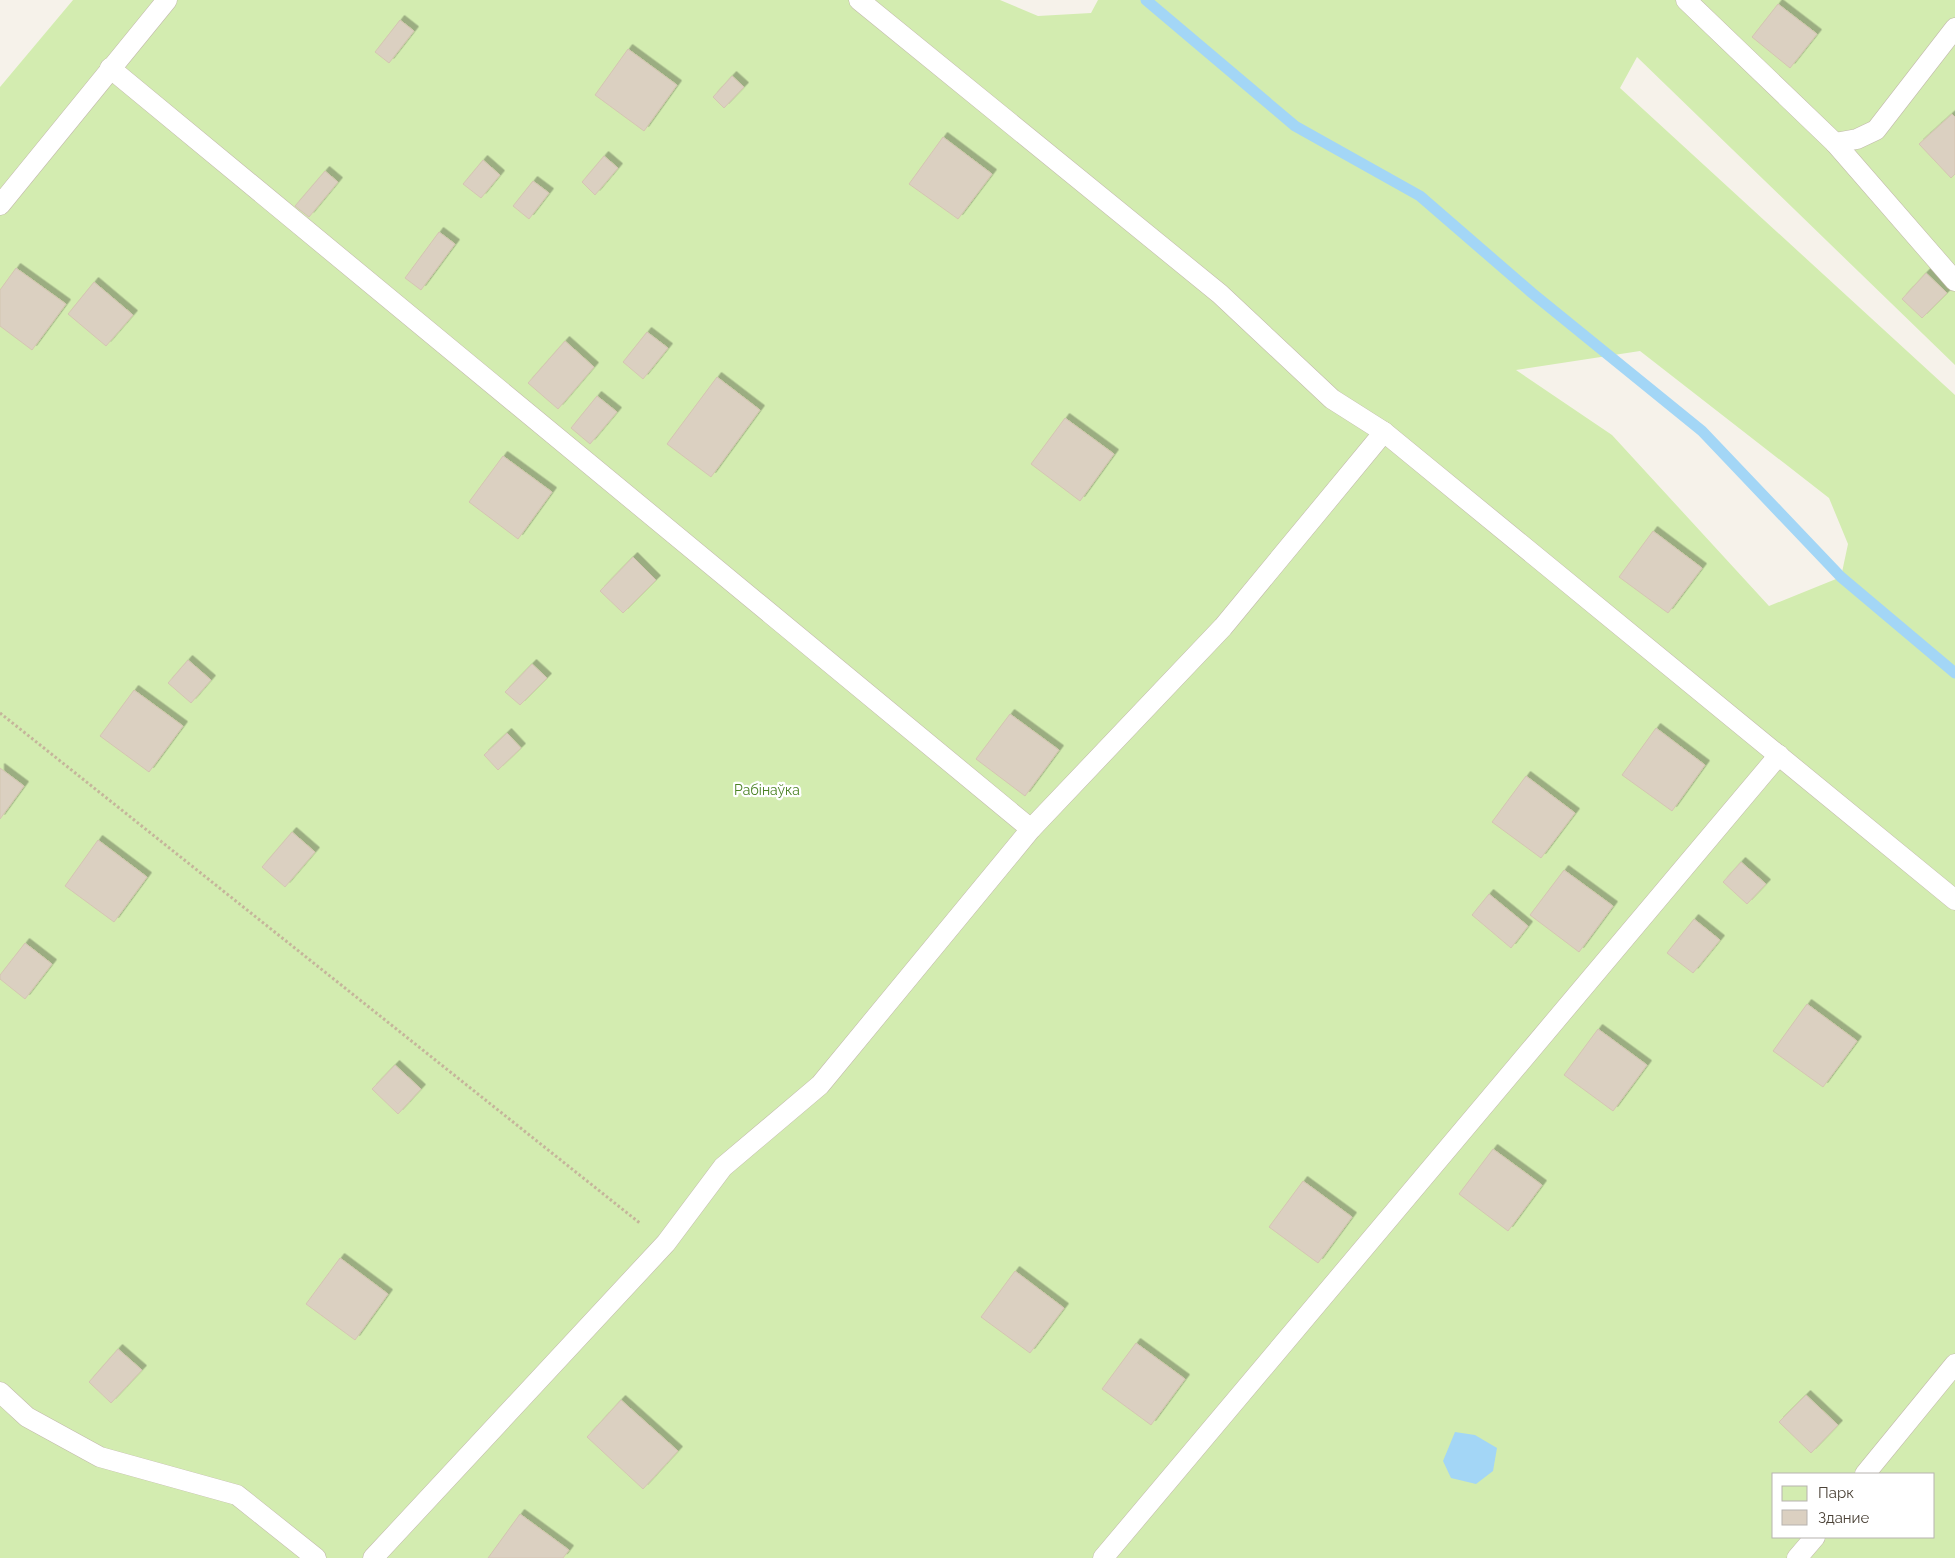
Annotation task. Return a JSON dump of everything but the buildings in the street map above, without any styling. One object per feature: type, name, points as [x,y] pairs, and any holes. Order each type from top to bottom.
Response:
[{"type":"lane","points":[[0,206],[167,0]]},
{"type":"lane","points":[[859,0],[1220,294],[1332,399],[1384,432],[1955,900]]},
{"type":"lane","points":[[1686,0],[1835,143],[1955,281]]},
{"type":"lane","points":[[1835,143],[1857,139],[1876,130],[1955,28]]},
{"type":"lane","points":[[110,68],[1031,829]]},
{"type":"lane","points":[[373,1558],[666,1243],[723,1167],[820,1085],[1031,829],[1223,627],[1384,432]]},
{"type":"lane","points":[[1103,1558],[1779,755]]},
{"type":"lane","points":[[1866,1473],[1955,1364]]},
{"type":"lane","points":[[0,1392],[28,1417],[100,1457],[237,1495],[316,1558]]},
{"type":"lane","points":[[1797,1558],[1814,1538]]},
{"type":"path","points":[[0,713],[666,1243]]},
{"type":"green space","name":"Рабінаўка","points":[[73,0],[1000,0],[1038,16],[1091,13],[1098,0],[1955,0],[1955,365],[1637,57],[1620,88],[1955,395],[1955,1558],[0,1558],[0,87]],"holes":[[[1640,351],[1829,498],[1848,544],[1841,577],[1769,606],[1612,435],[1516,370]]]},
{"type":"water","points":[[1455,1432],[1475,1435],[1497,1448],[1493,1471],[1476,1484],[1451,1478],[1443,1461]]},
{"type":"waterway","points":[[1146,0],[1295,126],[1420,196],[1532,293],[1702,431],[1841,577],[1955,673]]}]
